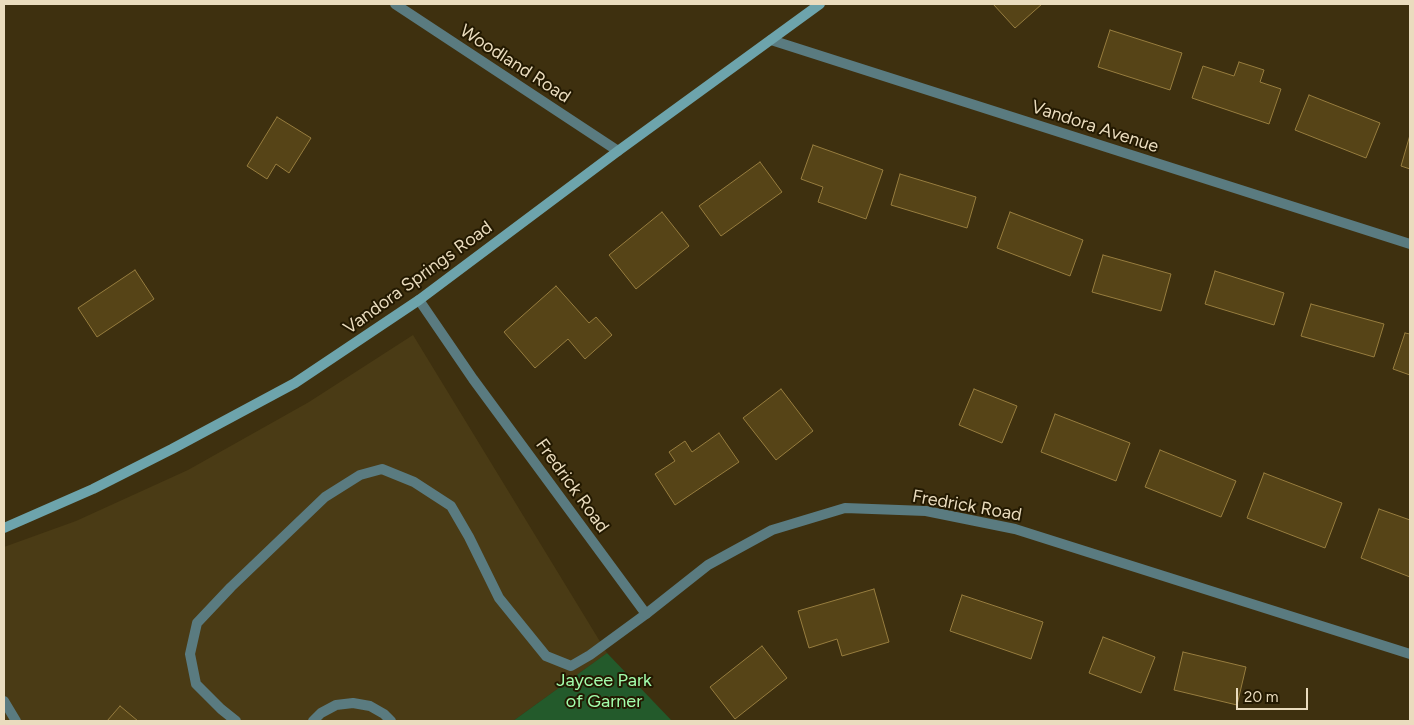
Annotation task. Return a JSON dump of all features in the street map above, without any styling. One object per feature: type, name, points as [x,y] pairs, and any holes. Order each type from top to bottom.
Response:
[{"type":"street","name":"Woodland Road","points":[[395,4],[618,151]]},
{"type":"street","name":"Vandora Springs Road","points":[[4,528],[163,454],[295,383],[419,300],[618,151],[820,4]]},
{"type":"street","name":"Vandora Avenue","points":[[771,40],[1410,244]]},
{"type":"street","name":"Fredrick Road","points":[[419,300],[473,379],[646,614],[708,565],[772,530],[845,508],[926,511],[1015,529],[1410,654]]},
{"type":"street","points":[[236,721],[196,684],[190,654],[197,623],[231,587],[325,496],[360,475],[382,469],[414,482],[451,506],[469,536],[499,598],[546,656],[571,666],[590,655],[646,614]]},
{"type":"street","points":[[4,701],[16,721]]},
{"type":"street","points":[[313,721],[321,713],[336,705],[353,703],[370,706],[384,714],[391,721]]},
{"type":"shaded area","points":[[413,335],[607,653],[513,721],[4,721],[4,547],[76,521],[188,470],[309,402]]},
{"type":"green space","name":"Jaycee Park of Garner","points":[[607,653],[672,721],[513,721]]},
{"type":"building","points":[[993,4],[1042,4],[1015,28]]},
{"type":"building","points":[[1110,30],[1182,53],[1170,90],[1098,67]]},
{"type":"building","points":[[1239,62],[1264,70],[1260,82],[1281,89],[1269,124],[1192,98],[1203,66],[1234,76]]},
{"type":"building","points":[[1309,95],[1380,123],[1366,158],[1295,130]]},
{"type":"building","points":[[277,117],[311,138],[289,173],[276,164],[267,179],[247,166]]},
{"type":"building","points":[[1410,135],[1410,169],[1401,166]]},
{"type":"building","points":[[813,145],[883,170],[866,219],[818,202],[823,187],[801,179]]},
{"type":"building","points":[[760,162],[782,192],[721,236],[699,206]]},
{"type":"building","points":[[900,174],[976,197],[967,228],[891,205]]},
{"type":"building","points":[[662,212],[689,246],[636,289],[609,255]]},
{"type":"building","points":[[1010,212],[1083,240],[1070,276],[997,248]]},
{"type":"building","points":[[1103,255],[1171,274],[1161,311],[1092,292]]},
{"type":"building","points":[[135,270],[154,299],[97,337],[78,308]]},
{"type":"building","points":[[1215,271],[1284,293],[1274,325],[1205,304]]},
{"type":"building","points":[[556,286],[589,323],[596,317],[612,335],[585,359],[568,339],[535,368],[504,332]]},
{"type":"building","points":[[1311,304],[1384,324],[1374,357],[1301,336]]},
{"type":"building","points":[[1405,333],[1410,334],[1410,375],[1393,369]]},
{"type":"building","points":[[781,389],[813,431],[776,460],[743,418]]},
{"type":"building","points":[[974,389],[1017,406],[1002,443],[959,425]]},
{"type":"building","points":[[1055,414],[1130,443],[1116,481],[1041,452]]},
{"type":"building","points":[[719,433],[739,462],[675,505],[655,474],[675,461],[669,452],[685,441],[692,452]]},
{"type":"building","points":[[1160,450],[1236,481],[1221,517],[1145,487]]},
{"type":"building","points":[[1264,473],[1342,503],[1325,548],[1247,518]]},
{"type":"building","points":[[1379,509],[1410,520],[1410,577],[1361,558]]},
{"type":"building","points":[[874,589],[889,642],[842,656],[837,639],[809,648],[798,611]]},
{"type":"building","points":[[962,595],[1043,622],[1031,659],[950,631]]},
{"type":"building","points":[[1103,637],[1155,657],[1141,693],[1089,673]]},
{"type":"building","points":[[762,646],[787,678],[735,719],[710,687]]},
{"type":"building","points":[[1183,652],[1246,667],[1237,705],[1174,690]]},
{"type":"building","points":[[120,706],[138,721],[107,721]]}]
